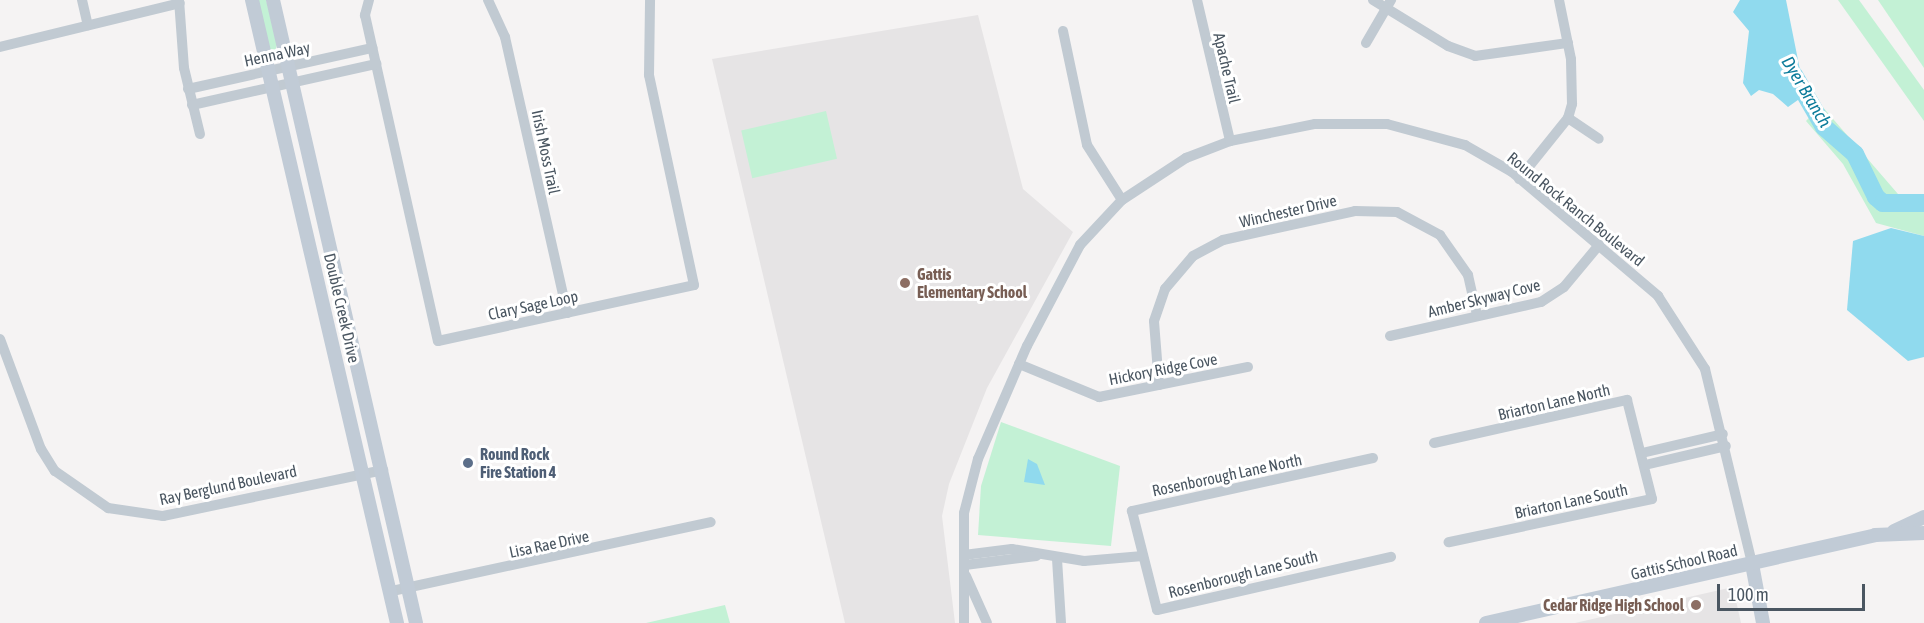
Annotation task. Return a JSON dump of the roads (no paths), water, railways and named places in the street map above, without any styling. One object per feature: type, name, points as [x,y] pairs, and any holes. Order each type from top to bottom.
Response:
[{"type":"street","points":[[82,0],[88,25]]},
{"type":"street","name":"Double Creek Drive","points":[[252,0],[392,591],[397,623]]},
{"type":"street","name":"Double Creek Drive","points":[[273,0],[383,470],[416,623]]},
{"type":"street","name":"Clary Sage Loop","points":[[369,0],[365,15],[438,341],[694,285],[649,75],[650,0]]},
{"type":"street","name":"Irish Moss Trail","points":[[488,0],[505,37],[567,313]]},
{"type":"street","name":"Apache Trail","points":[[1197,0],[1230,141]]},
{"type":"street","points":[[1373,0],[1389,3],[1448,46],[1475,56],[1568,43]]},
{"type":"street","points":[[1519,179],[1568,118],[1574,89],[1559,0]]},
{"type":"street","points":[[0,46],[179,1],[188,89],[200,134]]},
{"type":"street","points":[[1366,43],[1389,3]]},
{"type":"street","points":[[1063,31],[1087,145],[1122,200]]},
{"type":"street","name":"Henna Way","points":[[188,89],[221,82],[290,73],[372,48]]},
{"type":"street","name":"Henna Way","points":[[290,73],[376,64]]},
{"type":"street","name":"Henna Way","points":[[192,105],[224,96],[271,77]]},
{"type":"street","points":[[221,82],[224,96]]},
{"type":"street","points":[[1568,118],[1599,139]]},
{"type":"street","name":"Round Rock Ranch Boulevard","points":[[964,623],[965,500],[1019,364],[1066,268],[1122,200],[1163,169],[1230,141],[1315,124],[1387,124],[1465,145],[1519,179],[1599,245],[1678,321],[1705,369],[1726,446],[1752,564]]},
{"type":"street","name":"Winchester Drive","points":[[1159,385],[1154,321],[1165,289],[1180,268],[1215,243],[1300,223],[1372,209],[1412,216],[1457,253],[1477,315]]},
{"type":"street","name":"Amber Skyway Cove","points":[[1390,336],[1553,296],[1599,245]]},
{"type":"street","name":"Ray Berglund Boulevard","points":[[0,339],[41,449],[55,471],[108,508],[163,516],[383,470]]},
{"type":"street","name":"Hickory Ridge Cove","points":[[1019,364],[1099,397],[1248,367]]},
{"type":"street","name":"Briarton Lane North","points":[[1434,443],[1627,400],[1642,453]]},
{"type":"street","points":[[1642,453],[1723,434]]},
{"type":"street","points":[[1645,465],[1726,446]]},
{"type":"street","name":"Briarton Lane South","points":[[1449,542],[1653,499],[1642,453]]},
{"type":"street","name":"Rosenborough Lane North","points":[[1143,556],[1132,512],[1373,458]]},
{"type":"street","name":"Gattis School Road","points":[[1486,623],[1889,533],[1924,517]]},
{"type":"street","name":"Lisa Rae Drive","points":[[392,591],[711,522]]},
{"type":"street","name":"Gattis School Road","points":[[1889,533],[1924,533]]},
{"type":"street","points":[[965,565],[1012,549],[1057,559],[1143,556]]},
{"type":"street","name":"Rosenborough Lane South","points":[[1143,556],[1157,610],[1390,557]]},
{"type":"street","points":[[1057,559],[1061,623]]},
{"type":"street","points":[[1752,564],[1763,623]]},
{"type":"street","name":"Round Rock Ranch Boulevard","points":[[965,565],[987,623]]},
{"type":"water","points":[[1740,0],[1786,0],[1805,95],[1788,107],[1773,94],[1759,90],[1751,96],[1743,83],[1749,31],[1733,12]]},
{"type":"water","points":[[1891,228],[1924,236],[1924,357],[1908,361],[1847,310],[1853,241]]},
{"type":"water","points":[[1028,459],[1037,464],[1045,485],[1024,482]]},
{"type":"waterway","name":"Dyer Branch","points":[[1794,75],[1824,127],[1855,154],[1876,197],[1883,203],[1924,203]]},
{"type":"place","name":"Gattis Elementary School","points":[[905,283]]},
{"type":"place","name":"Round Rock Fire Station 4","points":[[468,463]]},
{"type":"place","name":"Cedar Ridge High School","points":[[1696,605]]}]
